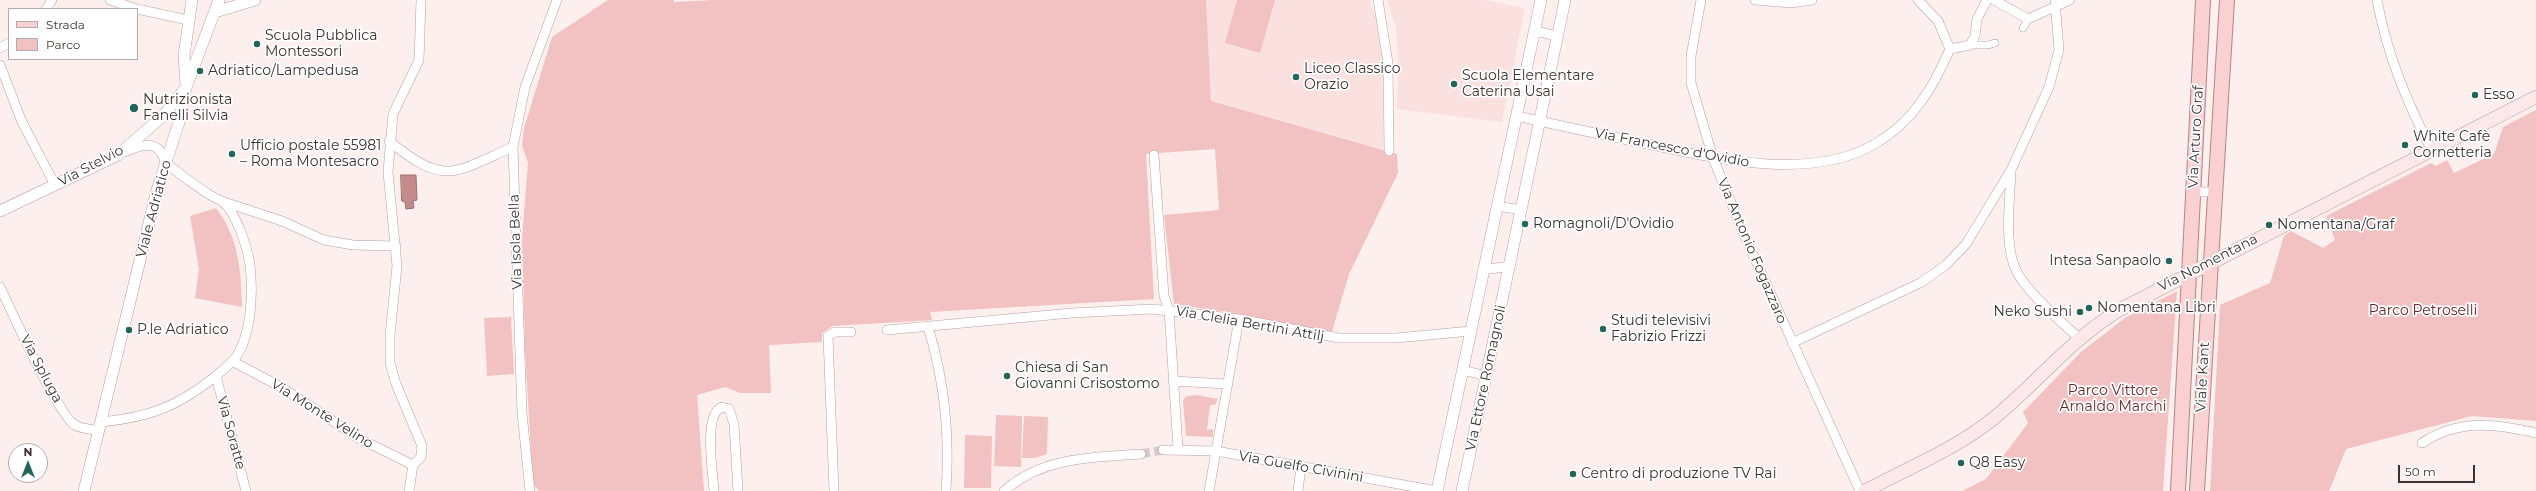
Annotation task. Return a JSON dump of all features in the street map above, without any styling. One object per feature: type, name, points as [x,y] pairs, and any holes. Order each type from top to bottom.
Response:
[{"type":"main road","name":"Via Arturo Graf","points":[[2189,273],[2203,0]]},
{"type":"main road","name":"Via Arturo Graf","points":[[2210,262],[2226,0]]},
{"type":"main road","name":"Via Nomentana","points":[[1865,491],[1949,448],[1983,426],[2022,394],[2079,338],[2121,309],[2431,149],[2536,98]]},
{"type":"main road","name":"Viale Kant","points":[[2197,491],[2210,262]]},
{"type":"main road","name":"Viale Kant","points":[[2178,491],[2189,273]]},
{"type":"street","points":[[110,0],[134,8]]},
{"type":"street","points":[[185,88],[184,60],[188,20],[192,0]]},
{"type":"street","name":"Viale Adriatico","points":[[84,491],[165,162],[180,119],[185,88],[219,0]]},
{"type":"street","points":[[214,12],[237,3],[255,0]]},
{"type":"street","points":[[409,491],[413,465],[421,457],[422,446],[396,384],[390,358],[397,274],[396,246],[388,172],[389,140],[395,106],[416,70],[419,60],[421,0]]},
{"type":"street","name":"Via Isola Bella","points":[[530,491],[522,413],[514,147],[525,87],[556,0]]},
{"type":"street","points":[[1378,0],[1388,63],[1389,151]]},
{"type":"street","name":"Via Ettore Romagnoli","points":[[1438,491],[1496,206],[1517,116],[1541,0]]},
{"type":"street","name":"Via Ettore Romagnoli","points":[[1462,491],[1565,0]]},
{"type":"street","name":"Via Antonio Fogazzaro","points":[[1701,0],[1691,56],[1691,83],[1713,158],[1745,237],[1860,491]]},
{"type":"street","points":[[1755,0],[1792,3],[1812,0]]},
{"type":"street","points":[[1918,0],[1938,21],[1950,49],[1970,45],[1988,45],[1995,43]]},
{"type":"street","points":[[1970,45],[1975,36],[1977,19],[1987,0]]},
{"type":"street","points":[[1994,0],[2005,4],[2028,19]]},
{"type":"street","points":[[2023,28],[2028,19],[2055,3],[2070,0]]},
{"type":"street","points":[[2377,0],[2395,73],[2431,149]]},
{"type":"street","points":[[1792,343],[1909,290],[1946,265],[1973,234],[2011,170],[2054,73],[2059,38],[2055,3]]},
{"type":"street","points":[[138,9],[188,20]]},
{"type":"street","points":[[1535,31],[1557,36]]},
{"type":"street","name":"Via Francesco d'Ovidio","points":[[1517,116],[1713,158],[1780,164],[1826,160],[1869,147],[1893,132],[1923,102],[1938,78],[1950,49]]},
{"type":"street","points":[[0,66],[22,122],[55,186]]},
{"type":"street","name":"Via Stelvio","points":[[1,213],[118,155],[164,116],[185,88]]},
{"type":"street","points":[[389,140],[422,164],[448,172],[468,168],[514,147]]},
{"type":"street","points":[[118,155],[138,146],[147,145],[158,149],[165,162],[208,194],[224,202],[282,222],[324,240],[353,245],[396,246]]},
{"type":"street","points":[[1154,155],[1164,296],[1169,310],[1178,449]]},
{"type":"street","points":[[2011,170],[2009,231],[2017,272],[2026,285],[2079,338]]},
{"type":"street","points":[[2193,189],[2201,192],[2214,192]]},
{"type":"street","name":"Via Spluga","points":[[0,287],[44,376],[69,420],[78,427],[100,426],[162,410],[190,396],[216,376],[232,361],[239,350],[247,323],[251,275],[243,237],[224,202]]},
{"type":"street","points":[[1496,206],[1522,210]]},
{"type":"street","points":[[1483,270],[1510,266]]},
{"type":"street","name":"Via Clelia Bertini Attilj","points":[[887,330],[1072,313],[1169,310],[1239,319],[1316,336],[1344,339],[1408,338],[1471,331]]},
{"type":"street","points":[[1209,491],[1239,319]]},
{"type":"street","points":[[928,327],[942,376],[946,412],[948,452],[946,491]]},
{"type":"street","points":[[834,491],[828,336],[835,332],[851,332]]},
{"type":"street","name":"Via Monte Velino","points":[[232,361],[281,387],[360,439],[413,465]]},
{"type":"street","points":[[1463,370],[1486,376]]},
{"type":"street","name":"Via Soratte","points":[[216,376],[246,491]]},
{"type":"street","points":[[1173,381],[1227,384]]},
{"type":"street","points":[[714,491],[711,423],[716,412],[726,407],[730,411],[734,424],[738,491]]},
{"type":"street","points":[[2422,443],[2446,429],[2465,426],[2500,426],[2536,432]]},
{"type":"street","name":"Via Guelfo Civinini","points":[[1163,450],[1178,449],[1216,451],[1438,491]]},
{"type":"street","points":[[1004,491],[1016,481],[1045,465],[1091,457],[1141,454]]},
{"type":"street","points":[[1298,491],[1302,467]]},
{"type":"shaded area","name":"Liceo Classico Orazio","points":[[1206,0],[1369,0],[1375,14],[1382,54],[1384,150],[1211,101]]},
{"type":"shaded area","name":"Scuola Elementare Caterina Usai","points":[[1387,0],[1485,0],[1525,8],[1502,122],[1397,109],[1398,59],[1396,27]]},
{"type":"shaded area","points":[[401,175],[416,175],[417,200],[413,201],[414,208],[406,209],[405,202],[402,201]]},
{"type":"green space","points":[[608,0],[674,0],[674,2],[712,0],[1206,0],[1211,101],[1397,154],[1398,173],[1349,274],[1331,335],[1252,316],[1174,304],[1164,215],[1219,210],[1215,149],[1146,154],[1154,299],[930,312],[932,320],[833,326],[822,333],[822,342],[769,345],[771,393],[740,393],[725,387],[697,395],[704,491],[539,491],[533,484],[525,350],[522,239],[528,163],[522,145],[524,128],[552,37]]},
{"type":"green space","points":[[1237,0],[1275,0],[1260,53],[1225,43]]},
{"type":"green space","name":"Parco Petroselli","points":[[2536,110],[2536,421],[2472,416],[2346,449],[2329,491],[2210,491],[2220,305],[2270,283],[2284,236],[2291,231],[2323,248],[2335,240],[2326,216],[2431,163],[2436,166],[2447,160],[2454,173],[2494,154],[2503,127]]},
{"type":"green space","points":[[216,208],[224,219],[234,243],[241,280],[242,307],[195,298],[199,269],[190,216]]},
{"type":"green space","name":"Parco Vittore Arnaldo Marchi","points":[[2177,291],[2163,491],[1962,491],[1986,479],[2028,423],[2023,412],[2081,352],[2125,318]]},
{"type":"green space","points":[[511,317],[514,374],[487,376],[484,318]]},
{"type":"green space","points":[[1197,395],[1218,399],[1215,405],[1210,405],[1207,430],[1213,429],[1213,437],[1186,436],[1183,400],[1187,396]]},
{"type":"green space","points":[[996,415],[1022,416],[1021,467],[994,466]]},
{"type":"green space","points":[[1024,416],[1048,417],[1047,454],[1035,458],[1022,458]]},
{"type":"green space","points":[[965,435],[992,436],[991,488],[964,488]]},
{"type":"tunnel","points":[[1141,454],[1163,450]]},
{"type":"place","name":"Scuola Pubblica Montessori","points":[[257,44]]},
{"type":"place","name":"Adriatico/Lampedusa","points":[[200,71]]},
{"type":"place","name":"Liceo Classico Orazio","points":[[1296,77]]},
{"type":"place","name":"Scuola Elementare Caterina Usai","points":[[1454,84]]},
{"type":"place","name":"Esso","points":[[2475,95]]},
{"type":"place","name":"Nutrizionista Fanelli Silvia","points":[[134,108]]},
{"type":"place","name":"White Cafè Cornetteria","points":[[2405,145]]},
{"type":"place","name":"Ufficio postale 55981 – Roma Montesacro","points":[[232,154]]},
{"type":"place","name":"Romagnoli/D'Ovidio","points":[[1525,224]]},
{"type":"place","name":"Nomentana/Graf","points":[[2269,225]]},
{"type":"place","name":"Intesa Sanpaolo","points":[[2169,261]]},
{"type":"place","name":"Nomentana Libri","points":[[2089,308]]},
{"type":"place","name":"Neko Sushi","points":[[2080,312]]},
{"type":"place","name":"Studi televisivi Fabrizio Frizzi","points":[[1603,329]]},
{"type":"place","name":"P.le Adriatico","points":[[129,330]]},
{"type":"place","name":"Chiesa di San Giovanni Crisostomo","points":[[1007,376]]},
{"type":"place","name":"Q8 Easy","points":[[1961,463]]},
{"type":"place","name":"Centro di produzione TV Rai","points":[[1573,474]]}]
